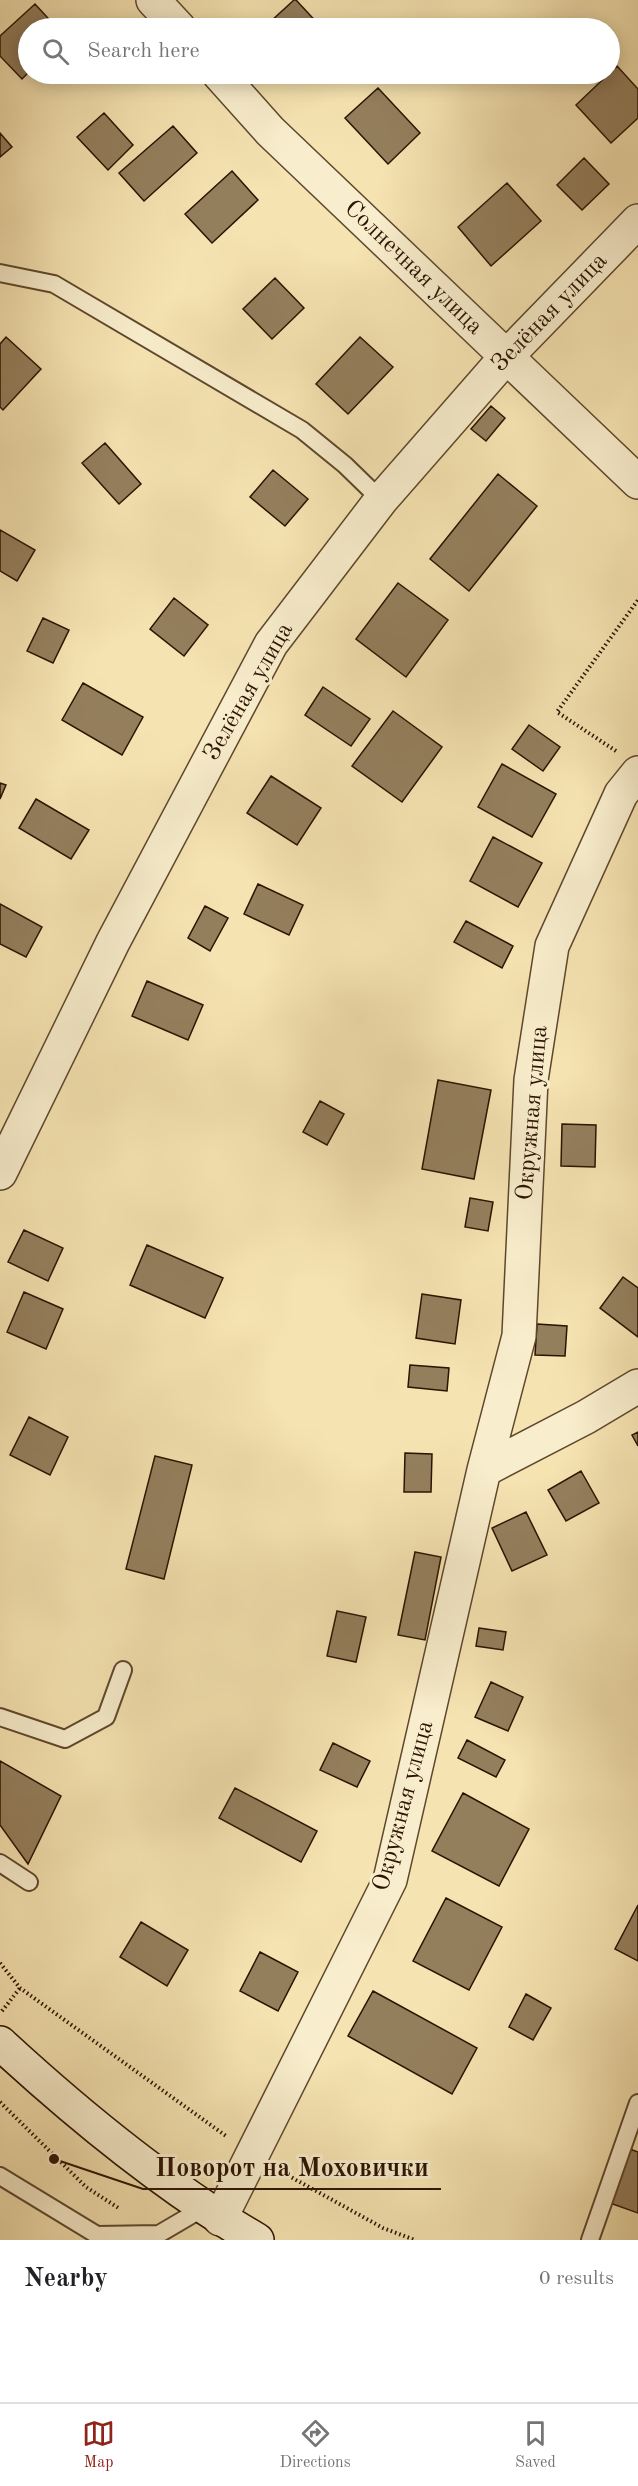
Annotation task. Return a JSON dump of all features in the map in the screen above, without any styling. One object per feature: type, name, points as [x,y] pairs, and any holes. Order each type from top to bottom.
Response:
[{"type":"street","points":[[153,0],[169,18]]},
{"type":"street","name":"Солнечная улица","points":[[228,84],[270,131],[638,482]]},
{"type":"street","name":"Зелёная улица","points":[[0,1173],[113,942],[271,644],[381,500],[506,357],[638,221]]},
{"type":"street","name":"Окружная улица","points":[[213,2213],[251,2155],[390,1880],[484,1470],[519,1336],[531,1080],[552,946],[621,794],[629,763]]},
{"type":"street","points":[[484,1470],[586,1417],[638,1386]]},
{"type":"street","points":[[0,2043],[59,2098],[213,2213],[257,2240]]},
{"type":"lane","points":[[0,273],[54,284],[302,430],[345,465],[381,500]]},
{"type":"lane","points":[[0,1717],[65,1739],[106,1717],[123,1670]]},
{"type":"lane","points":[[0,1863],[29,1882]]},
{"type":"lane","points":[[590,2240],[638,2103]]},
{"type":"lane","points":[[0,2176],[97,2235],[159,2234],[213,2213]]},
{"type":"path","points":[[629,763],[557,712],[638,600]]},
{"type":"path","points":[[0,1963],[20,1988],[251,2155],[383,2228],[415,2240]]},
{"type":"path","points":[[0,2014],[20,1988]]},
{"type":"path","points":[[0,2102],[86,2187],[159,2234]]},
{"type":"building","points":[[296,0],[313,18],[274,18]]},
{"type":"building","points":[[35,4],[48,18],[20,18]]},
{"type":"building","points":[[18,20],[18,75],[0,56],[0,36]]},
{"type":"building","points":[[620,69],[638,89],[638,118],[611,143],[576,105],[598,84],[620,84]]},
{"type":"building","points":[[378,88],[420,133],[388,164],[345,118]]},
{"type":"building","points":[[104,113],[133,145],[108,170],[77,137]]},
{"type":"building","points":[[173,126],[197,153],[144,201],[119,173]]},
{"type":"building","points":[[0,133],[12,147],[0,157]]},
{"type":"building","points":[[584,158],[609,184],[582,210],[557,185]]},
{"type":"building","points":[[232,171],[258,200],[212,243],[185,214]]},
{"type":"building","points":[[507,183],[541,221],[491,266],[458,227]]},
{"type":"building","points":[[275,278],[304,308],[272,339],[243,309]]},
{"type":"building","points":[[6,337],[41,369],[3,410],[0,407],[0,344]]},
{"type":"building","points":[[360,337],[393,367],[348,414],[316,384]]},
{"type":"building","points":[[491,406],[505,418],[486,441],[471,429]]},
{"type":"building","points":[[105,443],[141,484],[119,504],[82,463]]},
{"type":"building","points":[[273,470],[308,499],[285,526],[250,497]]},
{"type":"building","points":[[498,474],[537,506],[469,591],[430,559]]},
{"type":"building","points":[[0,530],[35,550],[17,581],[0,571]]},
{"type":"building","points":[[398,583],[448,620],[406,677],[356,639]]},
{"type":"building","points":[[174,598],[208,625],[184,656],[150,629]]},
{"type":"building","points":[[43,618],[69,630],[53,663],[27,651]]},
{"type":"building","points":[[83,683],[143,717],[122,755],[62,720]]},
{"type":"building","points":[[323,687],[370,719],[351,746],[305,715]]},
{"type":"building","points":[[393,711],[442,747],[402,802],[352,766]]},
{"type":"building","points":[[529,725],[560,747],[543,771],[512,749]]},
{"type":"building","points":[[502,764],[556,794],[532,837],[478,807]]},
{"type":"building","points":[[271,776],[321,808],[297,845],[247,813]]},
{"type":"building","points":[[0,783],[6,785],[0,799]]},
{"type":"building","points":[[36,799],[89,830],[71,859],[19,828]]},
{"type":"building","points":[[493,837],[542,863],[518,907],[470,881]]},
{"type":"building","points":[[258,884],[303,905],[289,935],[244,914]]},
{"type":"building","points":[[0,904],[42,927],[26,957],[0,944]]},
{"type":"building","points":[[205,906],[228,918],[210,951],[188,938]]},
{"type":"building","points":[[466,921],[513,946],[502,968],[454,942]]},
{"type":"building","points":[[147,981],[203,1005],[188,1040],[132,1016]]},
{"type":"building","points":[[438,1080],[491,1090],[474,1179],[422,1169]]},
{"type":"building","points":[[320,1101],[344,1114],[327,1145],[303,1132]]},
{"type":"building","points":[[562,1124],[596,1125],[595,1167],[561,1166]]},
{"type":"building","points":[[470,1198],[493,1202],[488,1231],[465,1227]]},
{"type":"building","points":[[24,1230],[63,1248],[48,1281],[8,1262]]},
{"type":"building","points":[[147,1245],[223,1278],[205,1318],[130,1285]]},
{"type":"building","points":[[623,1277],[638,1288],[638,1337],[600,1308]]},
{"type":"building","points":[[24,1292],[63,1309],[46,1349],[7,1332]]},
{"type":"building","points":[[422,1294],[461,1300],[455,1344],[416,1338]]},
{"type":"building","points":[[537,1324],[567,1326],[565,1356],[535,1355]]},
{"type":"building","points":[[410,1365],[449,1368],[447,1391],[408,1387]]},
{"type":"building","points":[[29,1417],[68,1437],[50,1475],[10,1455]]},
{"type":"building","points":[[638,1432],[638,1446],[632,1435]]},
{"type":"building","points":[[405,1453],[432,1454],[431,1492],[404,1492]]},
{"type":"building","points":[[155,1456],[192,1465],[164,1579],[126,1569]]},
{"type":"building","points":[[581,1471],[599,1503],[566,1521],[548,1490]]},
{"type":"building","points":[[526,1512],[547,1555],[512,1571],[492,1528]]},
{"type":"building","points":[[415,1552],[441,1557],[425,1640],[398,1635]]},
{"type":"building","points":[[337,1611],[366,1617],[356,1662],[327,1656]]},
{"type":"building","points":[[479,1628],[506,1632],[503,1650],[476,1646]]},
{"type":"building","points":[[491,1682],[523,1697],[508,1731],[475,1717]]},
{"type":"building","points":[[467,1740],[505,1760],[496,1777],[458,1758]]},
{"type":"building","points":[[333,1743],[370,1761],[357,1787],[320,1770]]},
{"type":"building","points":[[0,1761],[61,1796],[28,1864],[0,1825]]},
{"type":"building","points":[[235,1788],[317,1831],[301,1862],[219,1818]]},
{"type":"building","points":[[463,1793],[529,1829],[499,1886],[432,1851]]},
{"type":"building","points":[[446,1898],[502,1927],[469,1990],[413,1961]]},
{"type":"building","points":[[638,1905],[638,1961],[615,1949]]},
{"type":"building","points":[[141,1922],[188,1950],[167,1986],[120,1957]]},
{"type":"building","points":[[260,1952],[298,1972],[278,2011],[240,1991]]},
{"type":"building","points":[[373,1991],[477,2048],[452,2094],[348,2036]]},
{"type":"building","points":[[526,1994],[551,2008],[533,2040],[509,2027]]},
{"type":"building","points":[[630,2149],[638,2152],[638,2213],[610,2203]]},
{"type":"place","name":"Поворот на Моховички","points":[[54,2159]]}]
